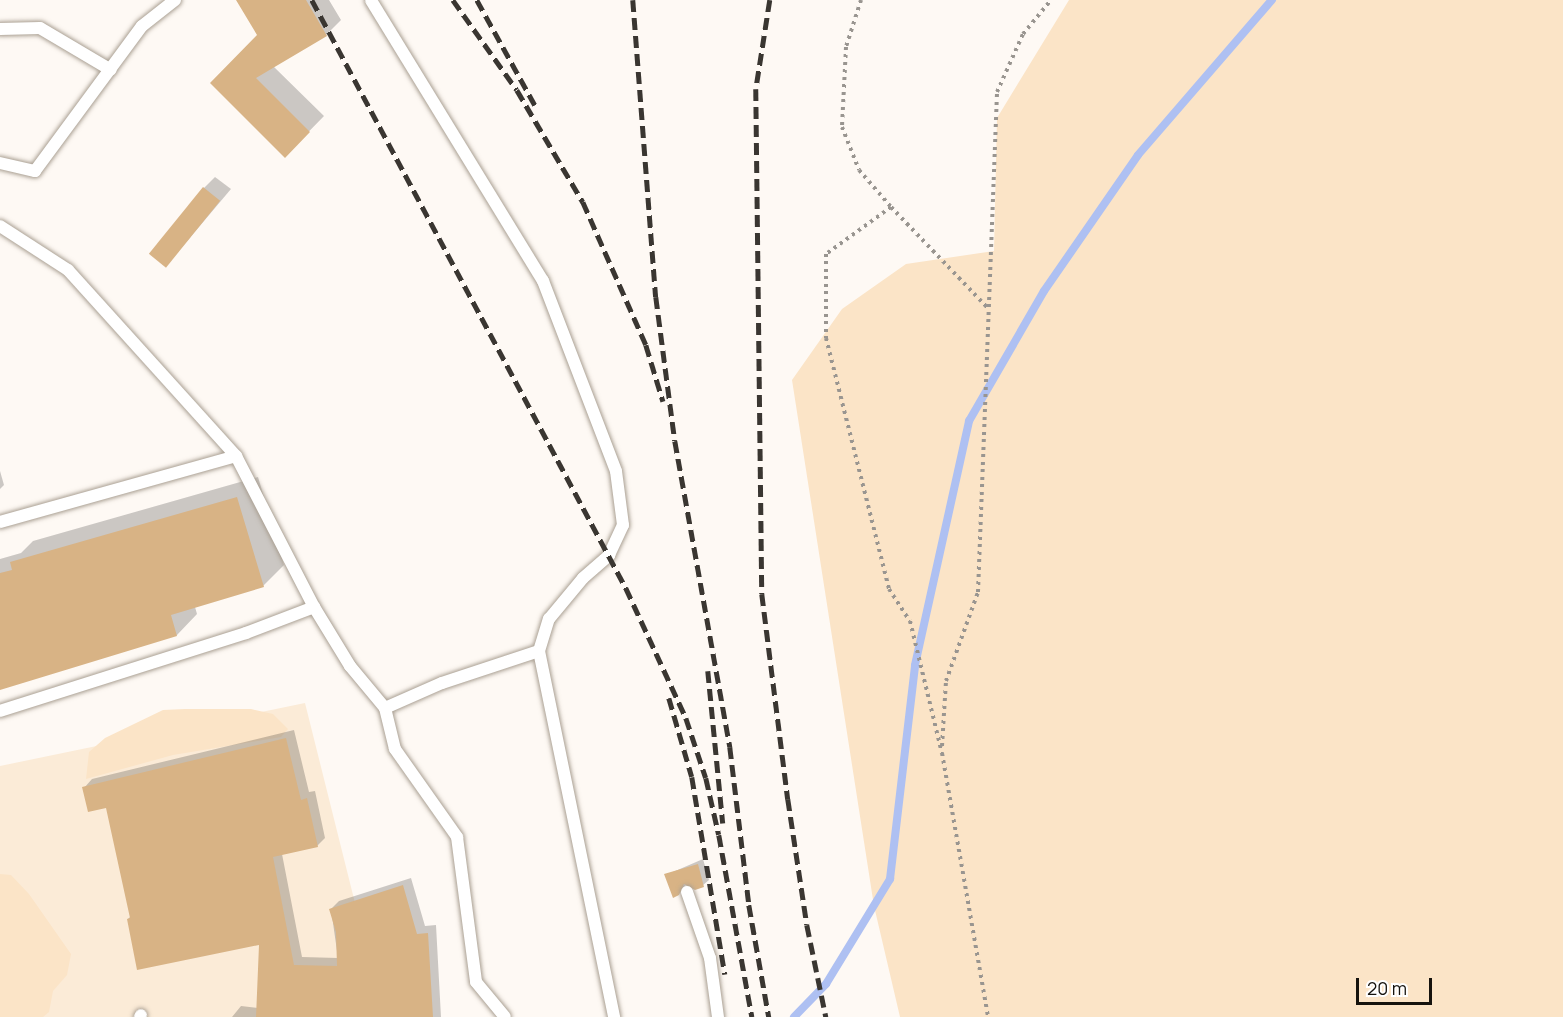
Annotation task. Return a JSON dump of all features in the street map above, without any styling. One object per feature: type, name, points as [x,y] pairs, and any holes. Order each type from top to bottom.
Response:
[{"type":"lane","points":[[0,163],[35,171],[142,26],[175,0]]},
{"type":"lane","points":[[371,0],[543,281],[616,471],[623,525],[609,555],[582,578],[549,619],[539,651],[614,1017]]},
{"type":"lane","points":[[0,29],[40,28],[111,69]]},
{"type":"lane","points":[[0,226],[68,270],[236,456],[314,607],[350,666],[385,708],[395,749],[457,837],[476,982],[505,1017]]},
{"type":"lane","points":[[0,522],[236,456]]},
{"type":"lane","points":[[0,711],[246,633],[314,607]]},
{"type":"lane","points":[[385,708],[442,683],[539,651]]},
{"type":"lane","points":[[687,892],[710,958],[718,1017]]},
{"type":"path","points":[[861,0],[846,47],[842,127],[859,170],[891,207],[988,308]]},
{"type":"path","points":[[942,753],[946,681],[978,592],[997,92],[1023,34],[1051,0]]},
{"type":"path","points":[[891,207],[825,254],[826,338],[889,590],[910,621],[925,681],[942,753],[988,1017]]},
{"type":"shaded area","points":[[1069,0],[1563,0],[1563,1017],[900,1017],[874,906],[792,380],[842,309],[906,264],[994,251],[997,118]]},
{"type":"shaded area","points":[[305,703],[363,935],[366,1017],[26,1017],[0,898],[0,766]]},
{"type":"shaded area","points":[[251,709],[273,714],[288,729],[281,737],[173,755],[86,779],[89,752],[105,738],[163,710]]},
{"type":"shaded area","points":[[0,874],[11,875],[29,894],[71,954],[67,975],[53,991],[49,1012],[43,1017],[0,1017]]},
{"type":"building","points":[[236,0],[306,0],[327,36],[256,78],[310,132],[285,158],[210,83],[257,35]]},
{"type":"building","points":[[203,187],[220,201],[166,268],[149,254]]},
{"type":"building","points":[[237,497],[264,587],[171,615],[177,636],[0,690],[0,573],[12,570],[10,562]]},
{"type":"building","points":[[286,738],[301,800],[307,798],[318,847],[273,857],[294,965],[337,966],[336,932],[329,909],[403,885],[417,934],[428,933],[433,1017],[256,1017],[259,945],[137,970],[127,919],[130,918],[106,808],[88,812],[82,787]]},
{"type":"building","points":[[698,864],[704,887],[695,890],[684,884],[679,895],[673,898],[664,874]]},
{"type":"waterway","points":[[794,1017],[826,984],[890,879],[915,665],[969,421],[1044,291],[1138,155],[1272,0]]},
{"type":"railway","points":[[312,0],[626,588],[686,718],[706,778],[719,835],[752,1017]]},
{"type":"railway","points":[[453,0],[517,90],[583,202],[646,345],[663,401]]},
{"type":"railway","points":[[477,0],[535,105]]},
{"type":"railway","points":[[633,0],[656,297],[675,441],[730,747],[749,905],[769,1017]]},
{"type":"railway","points":[[770,0],[756,89],[762,594],[788,799],[807,925],[826,1017]]},
{"type":"railway","points":[[708,671],[723,823]]},
{"type":"railway","points":[[669,698],[692,777],[725,974]]}]
